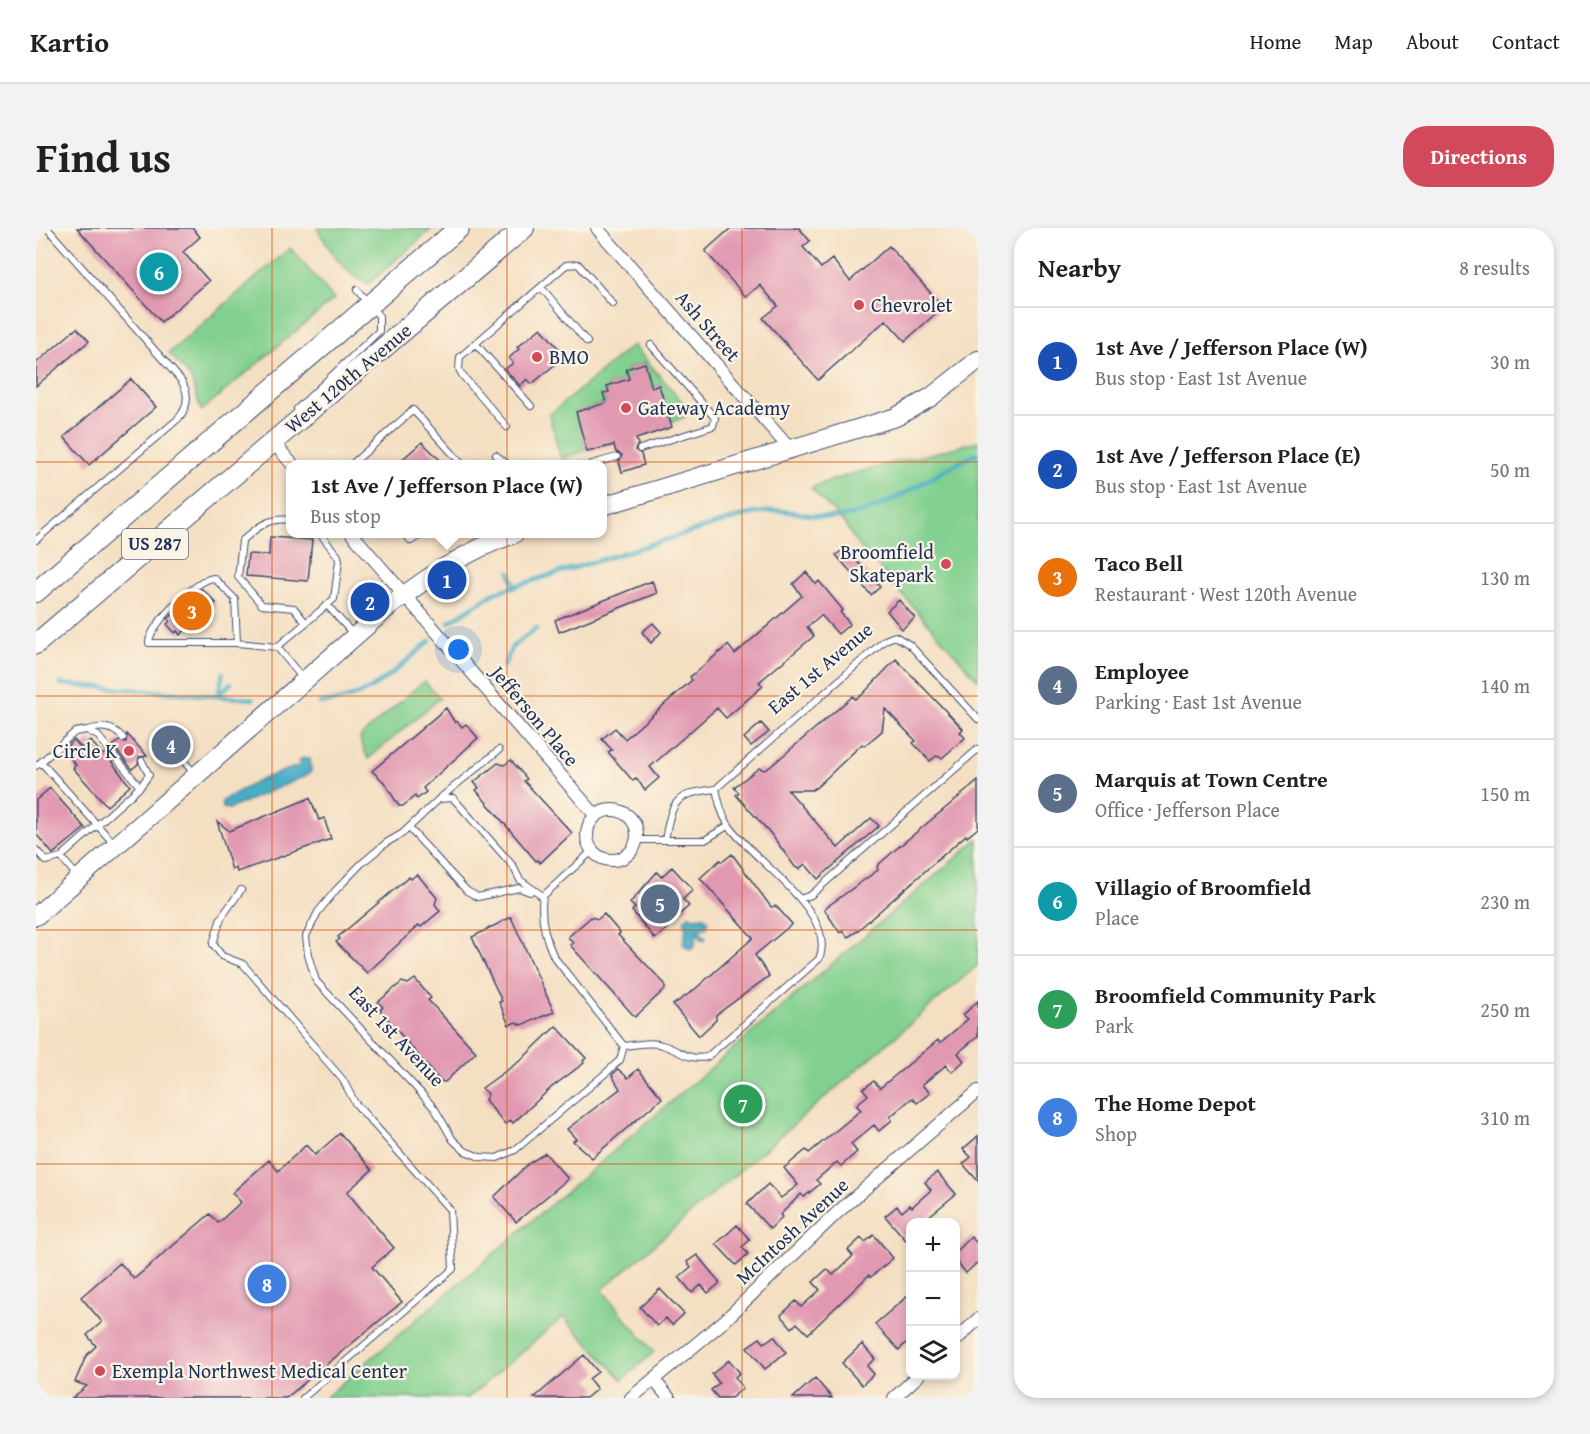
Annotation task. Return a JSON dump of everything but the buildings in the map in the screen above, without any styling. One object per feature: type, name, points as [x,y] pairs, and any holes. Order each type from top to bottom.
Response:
[{"type":"main road","name":"West 120th Avenue","points":[[36,592],[364,297],[459,228]]},
{"type":"main road","name":"West 120th Avenue","points":[[36,644],[524,228]]},
{"type":"street","name":"Ash Street","points":[[597,228],[790,449]]},
{"type":"street","points":[[607,505],[910,411],[978,360]]},
{"type":"street","points":[[273,442],[288,460]]},
{"type":"street","name":"Jefferson Place","points":[[355,538],[447,641],[595,815]]},
{"type":"street","points":[[36,916],[195,774],[404,595],[454,560],[505,538]]},
{"type":"street","points":[[607,810],[624,812],[635,824],[638,840],[629,854],[615,861],[599,857],[592,851],[587,835],[595,815],[607,810]]},
{"type":"street","name":"McIntosh Avenue","points":[[631,1398],[755,1292],[839,1211],[978,1092]]},
{"type":"street","points":[[960,1336],[978,1319]]},
{"type":"street","points":[[654,1380],[669,1398]]},
{"type":"street","points":[[894,1398],[914,1380]]},
{"type":"lane","points":[[36,540],[178,419],[187,403],[185,386],[180,379],[47,228]]},
{"type":"lane","points":[[507,427],[459,369],[460,357],[567,265],[578,264],[613,304]]},
{"type":"lane","points":[[541,287],[586,342]]},
{"type":"lane","points":[[293,413],[379,331],[379,316],[364,297]]},
{"type":"lane","points":[[475,343],[531,406]]},
{"type":"lane","points":[[640,449],[713,426],[715,418],[651,345]]},
{"type":"lane","points":[[358,460],[414,410],[458,460]]},
{"type":"lane","points":[[173,528],[285,421]]},
{"type":"lane","points":[[606,460],[617,456]]},
{"type":"lane","points":[[286,520],[269,520],[258,526],[242,541],[238,577],[262,605],[294,608],[306,623]]},
{"type":"lane","points":[[277,647],[334,599],[339,561],[338,556],[323,538]]},
{"type":"lane","points":[[237,643],[235,599],[221,582],[210,578],[203,581],[160,619],[151,632],[149,643],[237,643],[277,647],[304,680]]},
{"type":"lane","points":[[327,605],[355,636]]},
{"type":"lane","name":"East 1st Avenue","points":[[717,789],[885,640],[895,636],[910,645],[978,719]]},
{"type":"lane","points":[[115,846],[39,764],[75,732],[107,728],[116,731],[123,738]]},
{"type":"lane","points":[[87,730],[98,736],[140,787]]},
{"type":"lane","points":[[165,740],[195,774]]},
{"type":"lane","points":[[800,899],[810,895],[978,749]]},
{"type":"lane","name":"East 1st Avenue","points":[[499,750],[439,799],[409,828],[361,864],[318,912],[306,936],[308,955],[316,981],[424,1097],[453,1140],[465,1151],[480,1157],[497,1158],[515,1150],[620,1060],[624,1046]]},
{"type":"lane","points":[[36,850],[46,861],[61,857],[140,787],[148,775],[142,760]]},
{"type":"lane","points":[[592,851],[543,896],[541,908],[545,932],[554,957],[624,1046],[660,1044],[686,1057],[695,1059],[707,1057],[819,959],[824,948],[823,936],[800,899],[729,825],[720,807],[717,789],[690,792],[678,800],[670,810],[665,840]]},
{"type":"lane","points":[[439,799],[453,798],[513,866],[520,880],[543,896]]},
{"type":"lane","points":[[638,840],[705,840],[729,825]]},
{"type":"lane","points":[[409,828],[467,891],[478,897],[519,888],[543,896]]},
{"type":"lane","points":[[61,857],[79,879]]},
{"type":"lane","points":[[241,890],[221,918],[213,944],[222,956],[243,964],[343,1080],[355,1103],[450,1210],[453,1269],[303,1398]]},
{"type":"green space","points":[[317,228],[433,228],[368,284],[345,268],[332,253]]},
{"type":"green space","points":[[290,248],[334,299],[201,411],[191,378],[169,353]]},
{"type":"green space","points":[[633,345],[685,405],[685,417],[671,422],[667,411],[664,412],[659,385],[652,388],[645,363],[626,369],[629,379],[607,386],[609,392],[603,394],[606,403],[576,412],[587,450],[561,459],[549,415]]},
{"type":"green space","points":[[978,441],[978,680],[855,541],[844,523],[811,488],[873,468]]},
{"type":"green space","points":[[424,681],[440,698],[368,759],[360,739],[362,735]]},
{"type":"green space","points":[[978,839],[978,965],[602,1290],[654,1352],[623,1380],[563,1317],[468,1398],[325,1398]]},
{"type":"water","points":[[310,758],[311,772],[303,777],[229,809],[223,808],[221,803],[226,798],[266,777],[299,766],[299,759]]},
{"type":"water","points":[[690,915],[693,918],[704,917],[708,920],[707,927],[699,930],[706,939],[701,940],[696,933],[695,945],[690,949],[683,944],[686,929],[684,920]]},
{"type":"waterway","points":[[449,622],[496,592],[746,515],[778,511],[842,517],[867,510],[899,496],[978,453]]},
{"type":"waterway","points":[[510,572],[515,587]]},
{"type":"waterway","points":[[504,666],[512,647],[537,628]]},
{"type":"waterway","points":[[320,703],[353,697],[380,683],[430,641]]},
{"type":"waterway","points":[[218,695],[223,673]]},
{"type":"waterway","points":[[218,695],[231,683]]},
{"type":"waterway","points":[[61,684],[253,699]]},
{"type":"place","name":"Villagio of Broomfield","points":[[159,272]]},
{"type":"place","name":"Chevrolet","points":[[859,305]]},
{"type":"place","name":"BMO","points":[[537,357]]},
{"type":"place","name":"Gateway Academy","points":[[626,408]]},
{"type":"place","name":"Broomfield Skatepark","points":[[946,564]]},
{"type":"place","name":"1st Ave / Jefferson Place (W)","points":[[447,580]]},
{"type":"place","name":"1st Ave / Jefferson Place (E)","points":[[370,602]]},
{"type":"place","name":"Taco Bell","points":[[192,611]]},
{"type":"place","name":"Employee","points":[[171,745]]},
{"type":"place","name":"Circle K","points":[[129,751]]},
{"type":"place","name":"Marquis at Town Centre","points":[[660,904]]},
{"type":"place","name":"Broomfield Community Park","points":[[743,1104]]},
{"type":"place","name":"The Home Depot","points":[[267,1284]]},
{"type":"place","name":"Exempla Northwest Medical Center","points":[[100,1371]]}]
